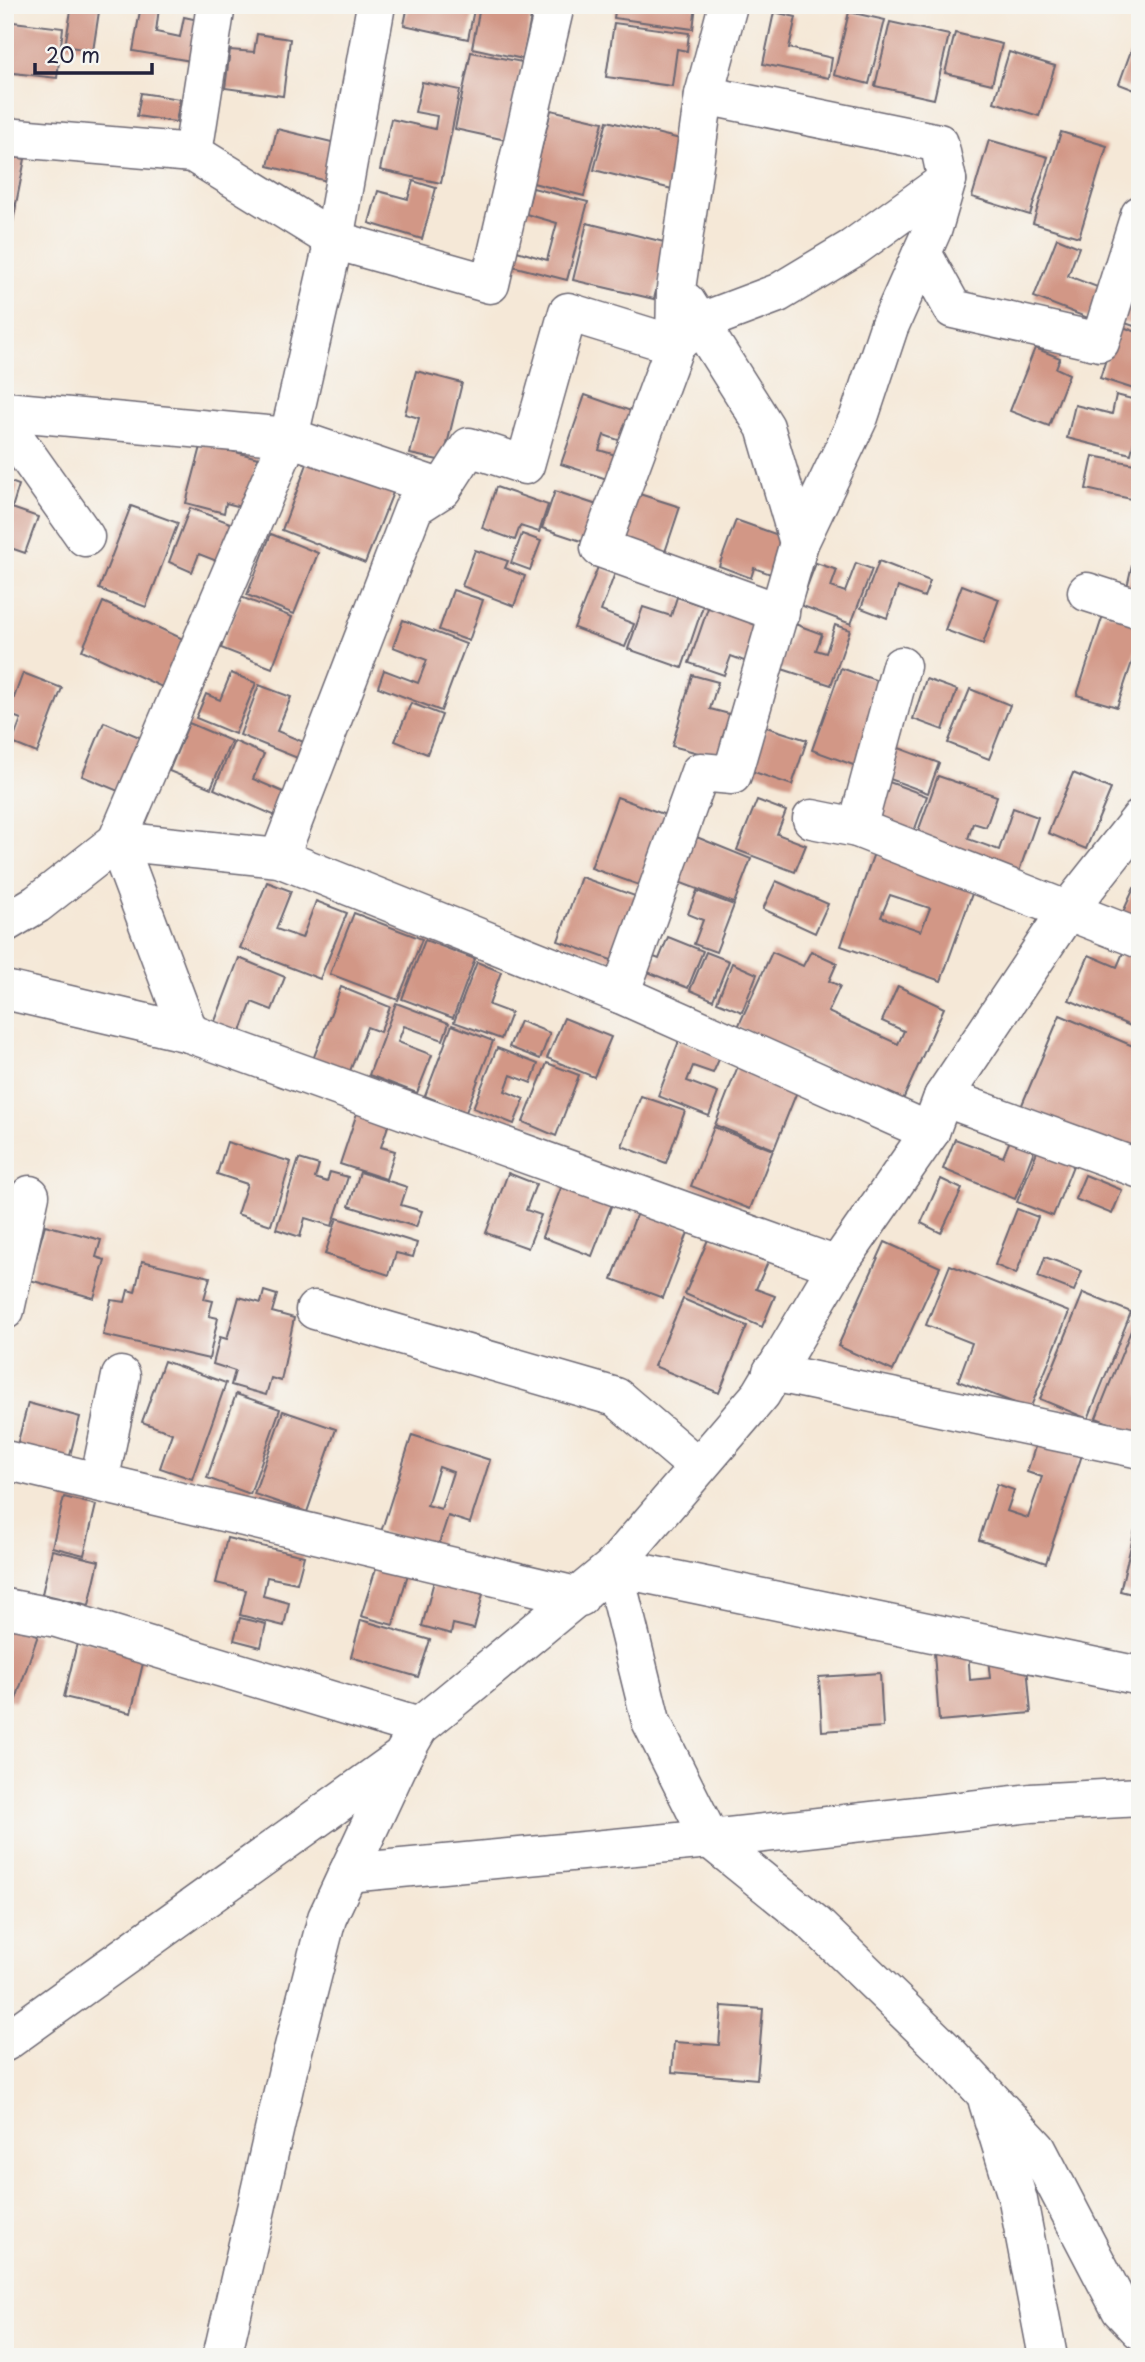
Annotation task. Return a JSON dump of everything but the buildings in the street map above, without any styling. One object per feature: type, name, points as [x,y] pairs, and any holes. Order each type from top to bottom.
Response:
[{"type":"street","points":[[193,153],[216,5]]},
{"type":"street","points":[[5,923],[37,904],[117,841],[289,437],[334,240],[376,5]]},
{"type":"street","points":[[5,137],[193,153],[334,240],[490,284],[555,5]]},
{"type":"street","points":[[728,5],[704,95],[676,289],[688,334],[765,426],[799,543]]},
{"type":"street","points":[[620,994],[700,772],[732,775],[799,543],[859,417],[889,327],[922,253],[947,180],[939,143],[704,95]]},
{"type":"street","points":[[279,858],[414,507],[442,489],[470,447],[525,465],[568,312],[688,334],[779,293],[853,248],[947,180]]},
{"type":"street","points":[[922,253],[953,309],[1100,342],[1140,215]]},
{"type":"street","points":[[688,334],[600,548],[780,614]]},
{"type":"street","points":[[5,411],[289,437],[442,489]]},
{"type":"street","points":[[5,424],[85,537]]},
{"type":"street","points":[[1087,592],[1140,609]]},
{"type":"street","points":[[857,828],[901,666]]},
{"type":"street","points":[[5,2042],[411,1742],[613,1567],[761,1394],[836,1266],[930,1132],[943,1097],[1068,910],[1140,818]]},
{"type":"street","points":[[812,819],[857,828],[1140,939]]},
{"type":"street","points":[[117,841],[279,858],[620,994],[930,1132]]},
{"type":"street","points":[[117,841],[190,1033]]},
{"type":"street","points":[[5,990],[190,1033],[836,1266]]},
{"type":"street","points":[[943,1097],[1140,1169]]},
{"type":"street","points":[[5,1311],[30,1195]]},
{"type":"street","points":[[315,1310],[616,1397],[698,1467]]},
{"type":"street","points":[[772,1372],[1140,1449]]},
{"type":"street","points":[[99,1482],[121,1376]]},
{"type":"street","points":[[5,1460],[580,1597]]},
{"type":"street","points":[[613,1567],[1140,1676]]},
{"type":"street","points":[[613,1567],[651,1721],[710,1839],[815,1924],[1038,2149],[1121,2310],[1140,2330]]},
{"type":"street","points":[[5,1608],[57,1618],[411,1742]]},
{"type":"street","points":[[222,2357],[288,2070],[324,1931],[348,1872],[411,1742]]},
{"type":"street","points":[[348,1872],[710,1839],[1031,1803],[1140,1797]]},
{"type":"street","points":[[985,2093],[1018,2200],[1048,2357]]}]
